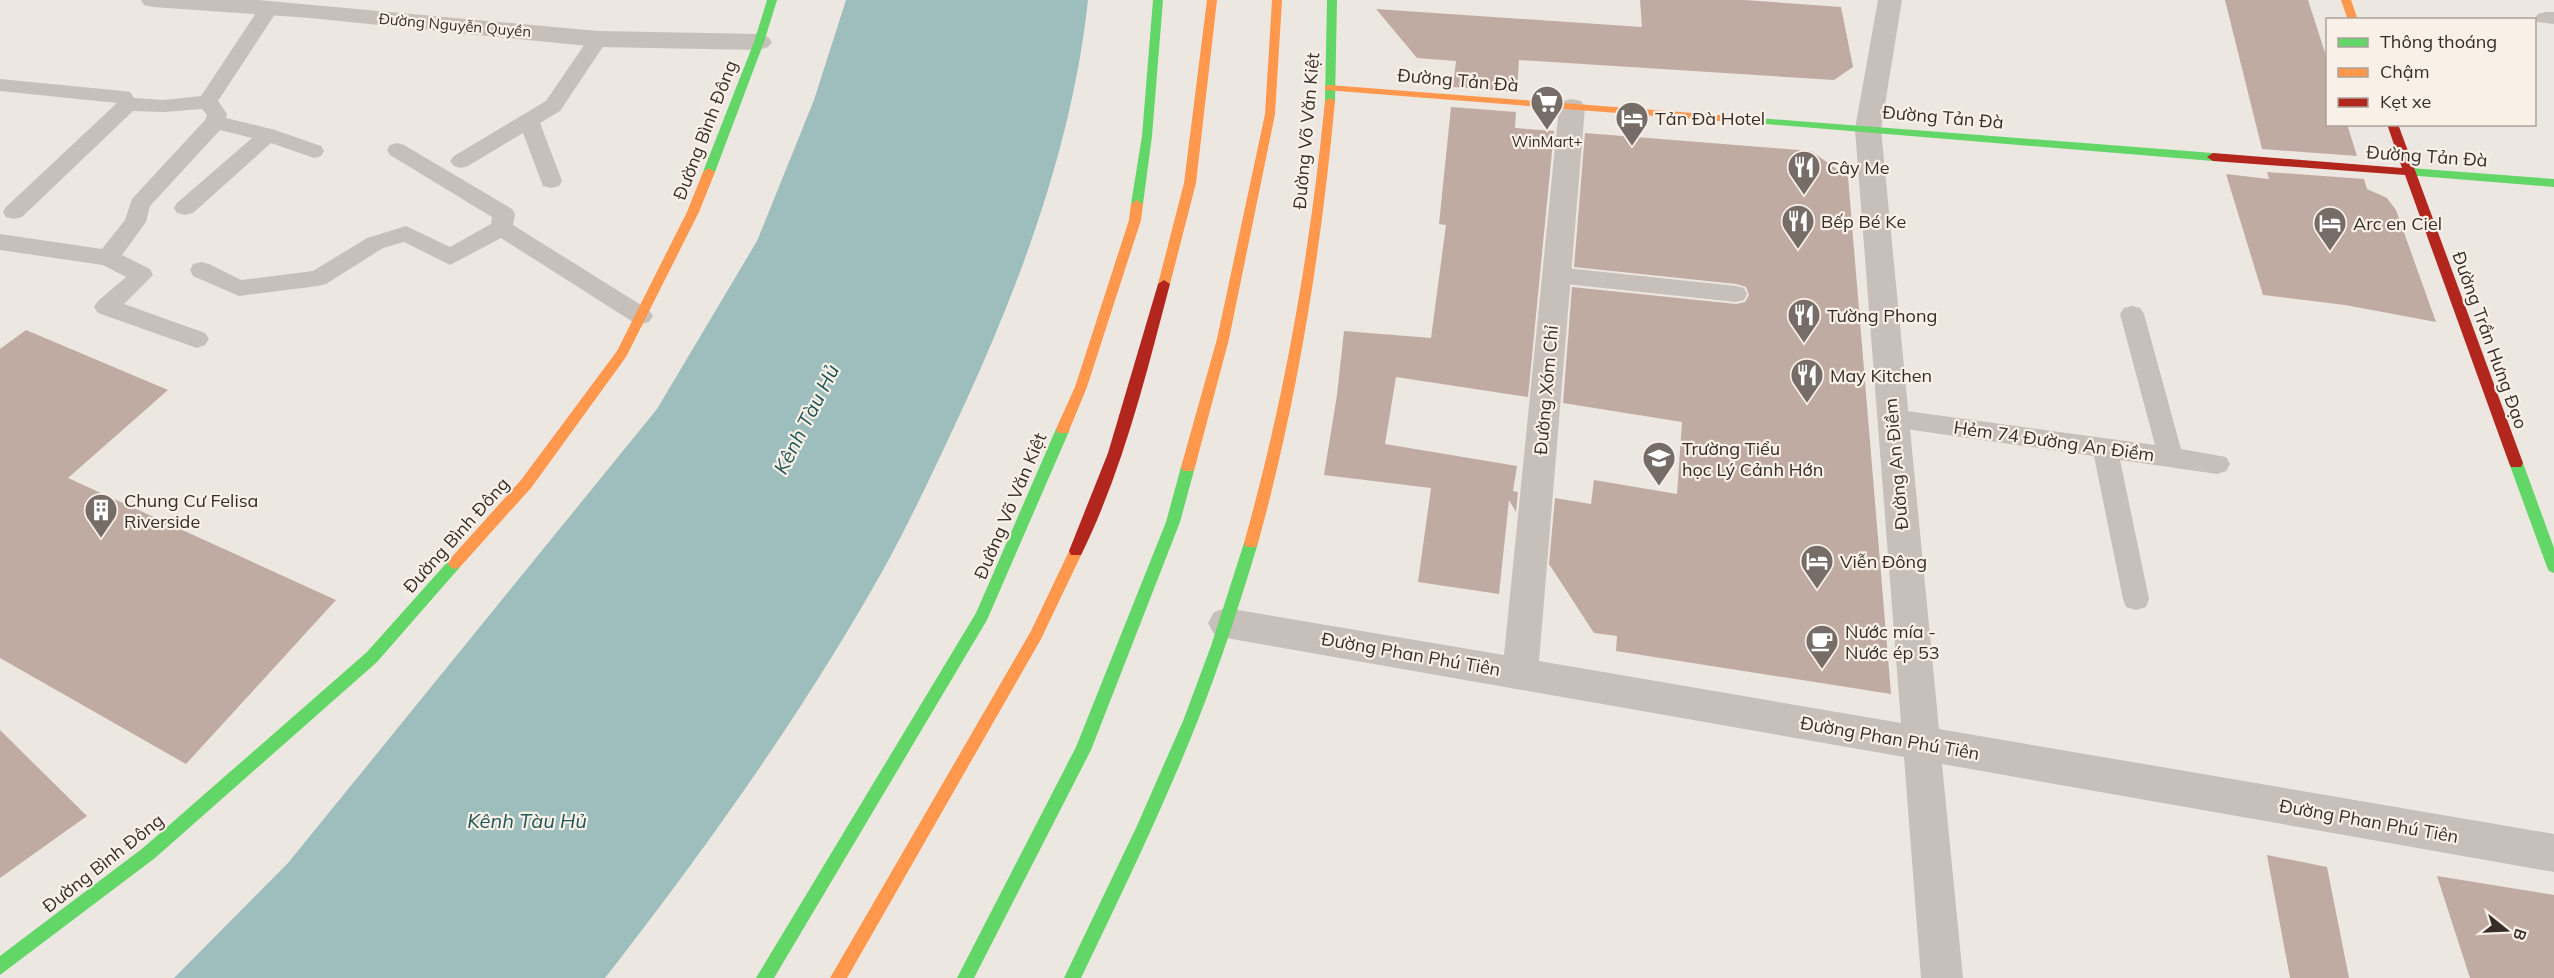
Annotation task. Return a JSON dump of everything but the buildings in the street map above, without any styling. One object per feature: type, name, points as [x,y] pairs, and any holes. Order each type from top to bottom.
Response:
[{"type":"main road","name":"Đường Bình Đông","points":[[0,967],[148,853],[372,657],[526,484],[621,354],[641,316],[693,212],[759,42],[772,0]]},
{"type":"main road","name":"Đường Võ Văn Kiệt","points":[[764,978],[982,616],[1081,387],[1135,220],[1147,136],[1158,0]]},
{"type":"main road","points":[[838,978],[1036,635],[1096,507],[1143,365],[1190,183],[1212,0]]},
{"type":"main road","name":"Đường Võ Văn Kiệt","points":[[965,978],[1083,750],[1173,522],[1223,339],[1270,114],[1278,22],[1277,0]]},
{"type":"main road","name":"Đường Võ Văn Kiệt","points":[[1072,978],[1155,806],[1194,712],[1226,623],[1257,525],[1283,426],[1305,316],[1325,151],[1332,0]]},
{"type":"main road","points":[[2346,0],[2352,18]]},
{"type":"main road","name":"Đường Tản Đà","points":[[1329,88],[2554,183]]},
{"type":"main road","name":"Đường Trần Hưng Đạo","points":[[2393,126],[2554,567]]},
{"type":"street","name":"Đường Nguyễn Quyền","points":[[153,0],[268,8],[314,6],[598,39],[759,42]]},
{"type":"street","name":"Đường An Điềm","points":[[1890,0],[1868,129],[1942,978]]},
{"type":"street","name":"Đường Xóm Chỉ","points":[[1520,673],[1572,107]]},
{"type":"street","name":"Đường Phan Phú Tiên","points":[[1226,623],[2554,854]]},
{"type":"lane","points":[[108,258],[135,222],[140,204],[211,112],[268,8]]},
{"type":"lane","points":[[461,160],[553,106],[598,39]]},
{"type":"lane","points":[[0,86],[123,97],[128,104]]},
{"type":"lane","points":[[14,212],[128,104],[211,112],[314,151]]},
{"type":"lane","points":[[529,120],[551,181]]},
{"type":"lane","points":[[185,208],[267,135]]},
{"type":"lane","points":[[201,270],[239,288],[318,278],[375,243],[406,234],[450,257],[501,228],[504,214],[397,150]]},
{"type":"lane","points":[[501,228],[641,316]]},
{"type":"lane","points":[[0,242],[108,258],[142,275],[106,307],[197,339]]},
{"type":"lane","points":[[1556,275],[1736,294]]},
{"type":"lane","points":[[2132,314],[2171,457]]},
{"type":"lane","name":"Hẻm 74 Đường An Điềm","points":[[1892,418],[2217,464]]},
{"type":"lane","points":[[2104,448],[2136,599]]},
{"type":"water","name":"Kênh Tàu Hủ","points":[[846,0],[1088,0],[1071,104],[1058,155],[1026,255],[987,353],[928,482],[888,561],[824,669],[755,775],[605,978],[174,978],[288,863],[657,409],[757,241],[814,100]]},
{"type":"traffic: fast","points":[[709,172],[759,42],[772,0]]},
{"type":"traffic: fast","points":[[1137,204],[1147,136],[1158,0]]},
{"type":"traffic: fast","points":[[1330,101],[1332,0]]},
{"type":"traffic: fast","points":[[1758,121],[2213,157]]},
{"type":"traffic: fast","points":[[2410,172],[2554,183]]},
{"type":"traffic: fast","points":[[764,978],[982,616],[1063,429]]},
{"type":"traffic: fast","points":[[2516,463],[2554,567]]},
{"type":"traffic: fast","points":[[965,978],[1083,750],[1173,522],[1188,467]]},
{"type":"traffic: fast","points":[[1072,978],[1168,775],[1218,646],[1251,543]]},
{"type":"traffic: fast","points":[[0,967],[149,853],[372,657],[455,563]]},
{"type":"traffic: slow","points":[[1164,284],[1190,183],[1212,0]]},
{"type":"traffic: slow","points":[[1188,467],[1223,339],[1270,114],[1277,0]]},
{"type":"traffic: slow","points":[[2346,0],[2352,18]]},
{"type":"traffic: slow","points":[[1329,88],[1758,121]]},
{"type":"traffic: slow","points":[[1251,543],[1280,434],[1302,324],[1318,213],[1330,101]]},
{"type":"traffic: slow","points":[[455,563],[526,484],[622,354],[693,212],[709,172]]},
{"type":"traffic: slow","points":[[1063,429],[1081,387],[1135,220],[1137,204]]},
{"type":"traffic: slow","points":[[838,978],[1036,635],[1076,551]]},
{"type":"traffic: jam","points":[[2393,126],[2516,463]]},
{"type":"traffic: jam","points":[[2213,157],[2410,172]]},
{"type":"traffic: jam","points":[[1076,551],[1115,453],[1164,284]]},
{"type":"place","name":"WinMart+","points":[[1547,131]]},
{"type":"place","name":"Tản Đà Hotel","points":[[1632,147]]},
{"type":"place","name":"Cây Me","points":[[1804,196]]},
{"type":"place","name":"Bếp Bé Ke","points":[[1798,250]]},
{"type":"place","name":"Arc en Ciel","points":[[2330,252]]},
{"type":"place","name":"Tường Phong","points":[[1804,344]]},
{"type":"place","name":"May Kitchen","points":[[1807,404]]},
{"type":"place","name":"Trường Tiểu học Lý Cảnh Hớn","points":[[1659,487]]},
{"type":"place","name":"Chung Cư Felisa Riverside","points":[[101,539]]},
{"type":"place","name":"Viễn Đông","points":[[1817,590]]},
{"type":"place","name":"Nước mía - Nước ép 53","points":[[1822,670]]}]
